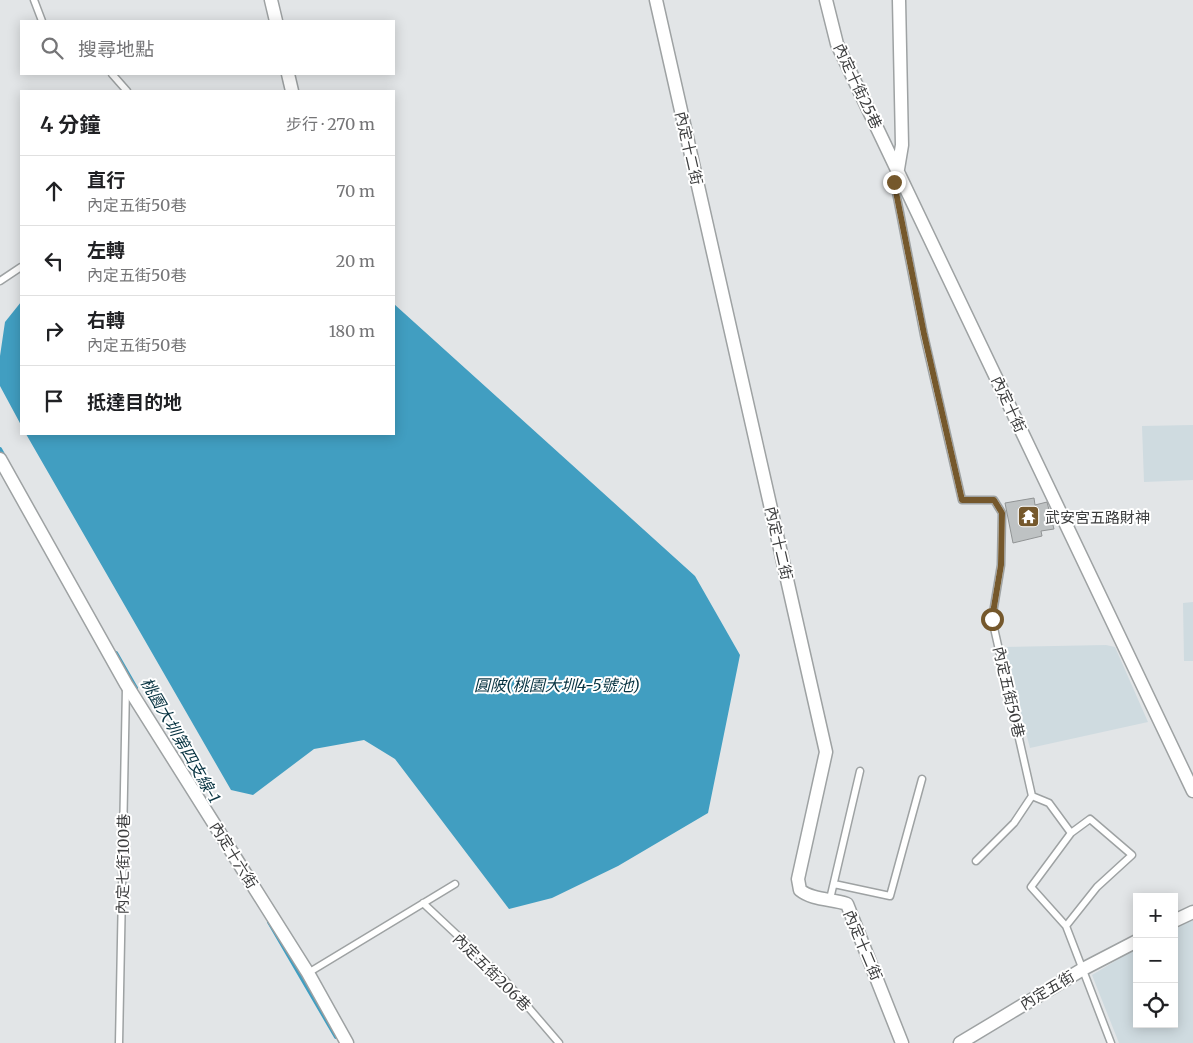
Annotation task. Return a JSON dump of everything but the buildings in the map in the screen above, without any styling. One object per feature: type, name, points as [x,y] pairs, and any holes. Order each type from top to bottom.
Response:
[{"type":"street","points":[[272,0],[276,20]]},
{"type":"street","name":"內定十二街","points":[[656,0],[826,752],[798,879],[800,890],[807,896],[830,898],[847,904],[902,1043]]},
{"type":"street","name":"內定十街25巷","points":[[826,0],[837,44],[898,169]]},
{"type":"street","points":[[898,169],[902,146],[899,0]]},
{"type":"street","points":[[288,75],[292,90]]},
{"type":"street","name":"內定十街","points":[[898,169],[1193,791]]},
{"type":"street","name":"內定十六街","points":[[0,459],[126,684],[308,973],[347,1043]]},
{"type":"street","points":[[1178,919],[1193,912]]},
{"type":"street","name":"內定五街","points":[[960,1043],[1083,969],[1133,943]]},
{"type":"lane","points":[[34,0],[42,20]]},
{"type":"lane","points":[[113,75],[126,90]]},
{"type":"lane","name":"內定五街50巷","points":[[898,169],[894,182],[924,334],[962,500],[994,500],[1002,513],[1001,565],[992,619],[1032,796]]},
{"type":"lane","points":[[0,281],[20,268]]},
{"type":"lane","name":"內定七街100巷","points":[[119,1043],[126,684]]},
{"type":"lane","points":[[830,898],[860,771]]},
{"type":"lane","points":[[834,884],[890,896],[922,779]]},
{"type":"lane","points":[[976,861],[1014,823],[1032,796],[1049,803],[1072,833]]},
{"type":"lane","points":[[1066,926],[1097,887],[1132,856],[1090,819],[1072,833],[1031,888],[1066,926],[1111,1043]]},
{"type":"lane","points":[[308,973],[455,884]]},
{"type":"lane","name":"內定五街206巷","points":[[423,903],[504,979],[559,1043]]},
{"type":"shaded area","points":[[1193,425],[1193,480],[1144,482],[1142,426]]},
{"type":"shaded area","points":[[1193,602],[1193,661],[1184,661],[1183,603]]},
{"type":"shaded area","points":[[1106,645],[1115,647],[1148,722],[1030,748],[1003,647]]},
{"type":"shaded area","points":[[1193,918],[1193,1043],[1119,1043],[1092,975],[1133,950],[1133,1028],[1178,1028],[1178,924]]},
{"type":"water","points":[[20,303],[20,423],[0,386],[0,356],[5,322]]},
{"type":"water","name":"圓陂(桃園大圳4-5號池)","points":[[395,305],[695,576],[740,655],[708,813],[618,866],[552,898],[509,909],[395,759],[364,740],[314,749],[253,795],[231,790],[27,435],[395,435]]},
{"type":"waterway","name":"桃園大圳第四支線-1","points":[[0,449],[5,458]]},
{"type":"waterway","name":"桃園大圳第四支線-1","points":[[116,653],[136,688]]},
{"type":"waterway","name":"桃園大圳第四支線-1","points":[[269,922],[336,1037]]},
{"type":"place","name":"武安宮五路財神","points":[[1029,517]]},
{"type":"route","points":[[894,182],[924,334],[962,500],[994,500],[1002,513],[1001,565],[992,619]]}]
